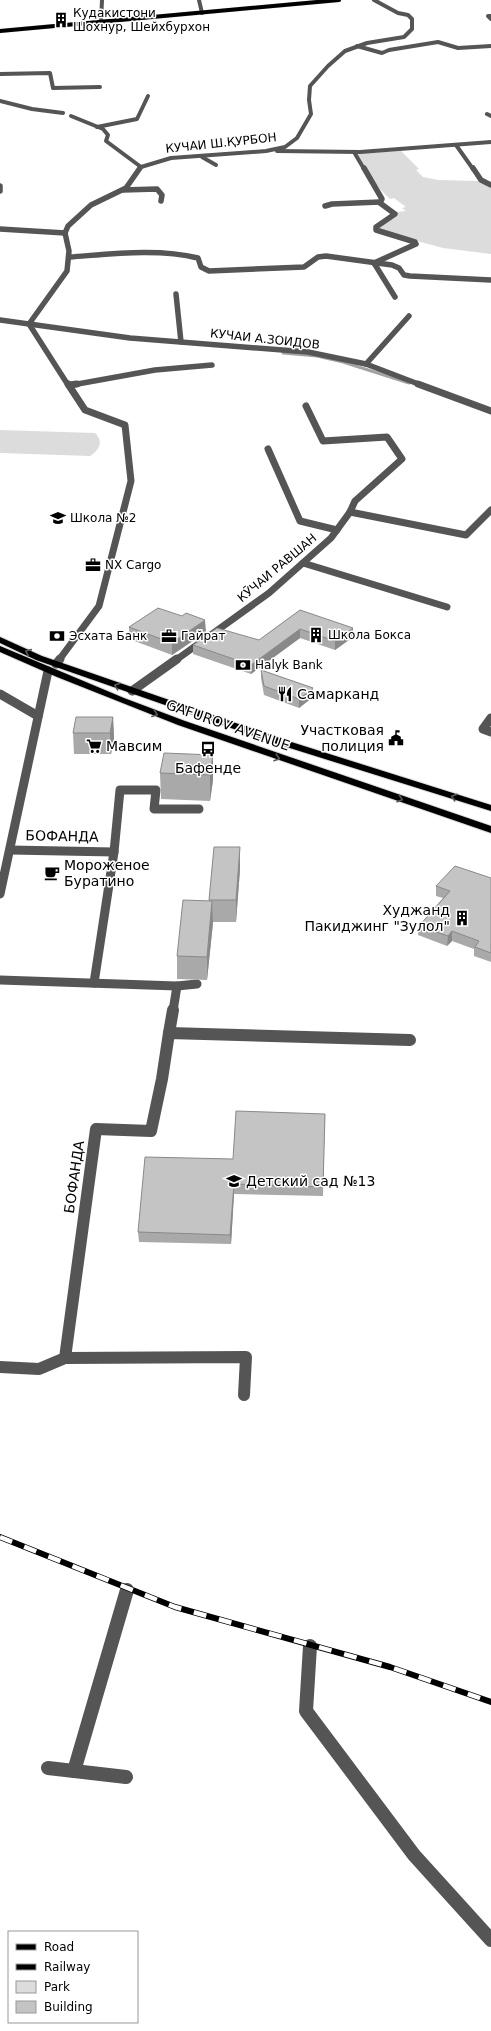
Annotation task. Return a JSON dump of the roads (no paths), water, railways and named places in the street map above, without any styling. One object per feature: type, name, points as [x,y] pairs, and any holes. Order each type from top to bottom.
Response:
[{"type":"highway","points":[[0,640],[56,664],[132,692],[281,742],[491,808]]},
{"type":"highway","name":"GAFUROV AVENUE","points":[[0,649],[48,671],[224,740],[491,830]]},
{"type":"highway","points":[[48,671],[56,664]]},
{"type":"main road","points":[[0,31],[337,0]]},
{"type":"street","points":[[101,22],[102,0]]},
{"type":"street","points":[[199,0],[202,13]]},
{"type":"street","name":"КУЧАИ Ш.ҚУРБОН","points":[[141,166],[171,158],[266,151],[285,147],[297,138],[312,114],[309,100],[312,83],[346,51],[357,46],[404,37],[412,29],[412,19],[408,15],[398,13],[374,0]]},
{"type":"street","points":[[491,16],[488,16],[491,19]]},
{"type":"street","points":[[357,46],[382,53],[389,50],[438,42],[458,48],[491,46]]},
{"type":"street","points":[[0,74],[50,73],[53,88],[100,87]]},
{"type":"street","points":[[97,127],[137,118],[148,96]]},
{"type":"street","points":[[0,101],[32,109],[63,113]]},
{"type":"street","points":[[56,664],[99,606],[131,481],[125,425],[85,410],[29,324],[67,271],[70,257],[65,233],[68,226],[91,205],[126,188],[141,166],[106,141],[108,135],[97,127],[70,116]]},
{"type":"street","points":[[266,151],[354,152],[491,142]]},
{"type":"street","points":[[456,145],[481,180],[491,185]]},
{"type":"street","points":[[354,152],[382,199],[380,202]]},
{"type":"street","points":[[200,156],[216,164]]},
{"type":"street","points":[[0,186],[0,191]]},
{"type":"street","points":[[123,190],[157,189],[162,196],[161,201]]},
{"type":"street","points":[[325,206],[332,204],[380,202],[395,215],[376,227],[376,230],[410,240],[416,244],[374,263]]},
{"type":"street","points":[[0,229],[65,233]]},
{"type":"street","points":[[70,257],[127,253],[186,255],[198,258],[200,267],[209,270],[304,267],[321,256],[396,266],[401,273],[410,276],[491,280]]},
{"type":"street","points":[[374,263],[395,297]]},
{"type":"street","points":[[176,294],[181,342]]},
{"type":"street","points":[[366,364],[409,316]]},
{"type":"street","name":"КУЧАИ А.ЗОИДОВ","points":[[0,320],[130,338],[308,352],[366,364],[491,411]]},
{"type":"street","points":[[69,385],[155,370],[212,365]]},
{"type":"street","name":"КӮЧАИ РАВШАН","points":[[132,692],[269,594],[331,538],[350,512],[355,501],[402,459],[387,437],[323,441],[306,406]]},
{"type":"street","name":"КӮЧАИ РАВШАН","points":[[268,449],[300,521],[337,530]]},
{"type":"street","points":[[350,512],[466,535],[491,510]]},
{"type":"street","points":[[303,563],[447,607]]},
{"type":"street","points":[[0,894],[48,671]]},
{"type":"street","points":[[0,694],[38,716]]},
{"type":"street","points":[[491,718],[483,729],[491,732]]},
{"type":"street","name":"БОФАНДА","points":[[94,983],[114,852],[120,790],[156,790],[154,809],[199,809]]},
{"type":"street","name":"БОФАНДА","points":[[10,850],[114,852]]},
{"type":"street","points":[[0,980],[177,986],[197,984]]},
{"type":"street","name":"БОФАНДА","points":[[65,1358],[96,1129],[151,1131],[162,1079],[177,986]]},
{"type":"street","points":[[169,1033],[410,1040]]},
{"type":"street","points":[[0,1367],[39,1369],[65,1358],[246,1357],[244,1395]]},
{"type":"street","points":[[74,1771],[127,1590]]},
{"type":"street","points":[[310,1646],[306,1711],[414,1855],[491,1940]]},
{"type":"street","points":[[48,1768],[126,1777]]},
{"type":"waterway","points":[[283,353],[317,356],[343,362],[409,383]]},
{"type":"railway","points":[[0,1537],[175,1607],[390,1667],[491,1702]]},
{"type":"place","name":"Кудакистони Шохнур, Шейхбурхон","points":[[61,20]]},
{"type":"place","name":"Школа №2","points":[[58,518]]},
{"type":"place","name":"NX Cargo","points":[[93,565]]},
{"type":"place","name":"Школа Бокса","points":[[316,635]]},
{"type":"place","name":"Эсxата Банк","points":[[57,636]]},
{"type":"place","name":"Гайрат","points":[[169,636]]},
{"type":"place","name":"Halyk Bank","points":[[243,665]]},
{"type":"place","name":"Самарканд","points":[[285,694]]},
{"type":"place","name":"Участковая полиция","points":[[396,738]]},
{"type":"place","name":"Мавсим","points":[[94,746]]},
{"type":"place","name":"Бафенде","points":[[208,749]]},
{"type":"place","name":"Мороженое Буратино","points":[[52,873]]},
{"type":"place","name":"Худжанд Пакиджинг \"Зулол\"","points":[[462,918]]},
{"type":"place","name":"Детский сад №13","points":[[234,1181]]}]
